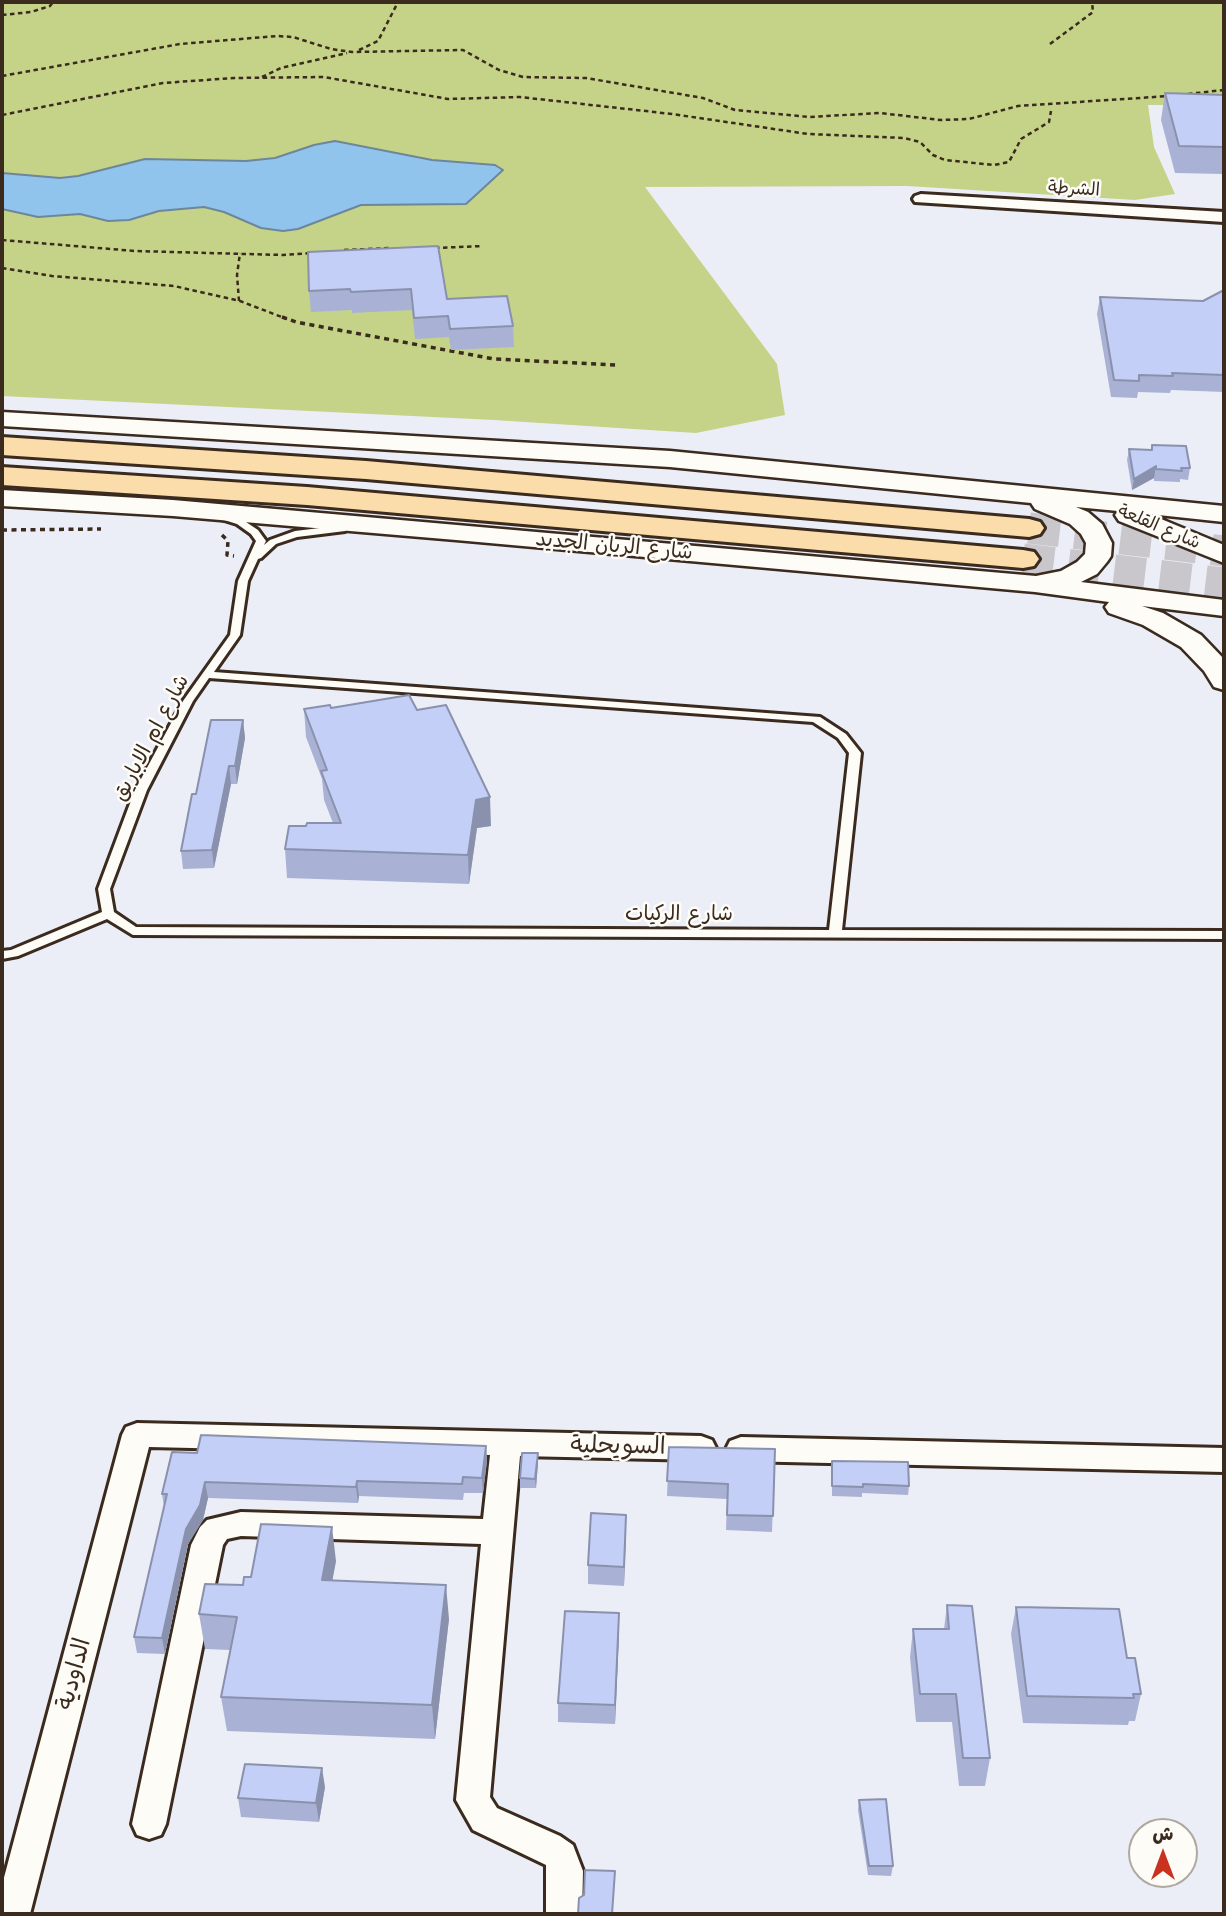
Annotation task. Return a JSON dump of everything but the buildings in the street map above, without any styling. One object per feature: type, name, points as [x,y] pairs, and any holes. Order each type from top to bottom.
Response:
[{"type":"highway","points":[[2,446],[366,470],[1029,528]]},
{"type":"highway","name":"شارع الريان الجديد","points":[[2,476],[307,496],[1025,576]]},
{"type":"main road","points":[[2,419],[670,459],[1224,514]]},
{"type":"main road","points":[[1022,494],[1079,518],[1093,530],[1099,543],[1098,556],[1087,568],[1069,577],[1045,582],[1025,576]]},
{"type":"main road","name":"شارع الريان الجديد","points":[[2,498],[202,511],[1224,594]]},
{"type":"main road","name":"شارع القلعة","points":[[1094,500],[1224,555]]},
{"type":"main road","points":[[1025,576],[1153,619],[1191,641],[1216,667],[1224,681]]},
{"type":"street","name":"الشرطة","points":[[921,199],[1224,217]]},
{"type":"street","name":"السويحلية","points":[[137,1434],[1224,1460]]},
{"type":"street","name":"الداودية","points":[[12,1914],[137,1434]]},
{"type":"street","points":[[506,1443],[473,1800],[485,1819],[548,1847],[561,1856],[565,1871],[564,1914]]},
{"type":"street","points":[[149,1824],[207,1545],[218,1529],[241,1524],[498,1532]]},
{"type":"lane","points":[[202,511],[240,522],[255,532],[261,541],[256,558]]},
{"type":"lane","name":"شارع ام الاباريق","points":[[108,914],[104,889],[141,790],[188,701],[234,635],[243,581],[256,558],[273,542],[295,534],[380,526]]},
{"type":"lane","points":[[206,675],[816,719],[842,736],[855,753],[835,934]]},
{"type":"lane","points":[[2,955],[14,953],[108,914]]},
{"type":"lane","name":"شارع الركيات","points":[[108,914],[133,931],[1224,935]]},
{"type":"path","points":[[2,15],[31,12],[50,6],[53,2]]},
{"type":"path","points":[[262,78],[281,68],[352,52],[378,41],[394,12],[397,4],[395,2]]},
{"type":"path","points":[[1050,44],[1093,12],[1092,2]]},
{"type":"path","points":[[2,76],[180,44],[293,37],[331,49],[352,52],[463,50],[499,70],[523,77],[586,78],[703,98],[735,110],[809,117],[880,113],[942,120],[969,119],[1018,106],[1169,96]]},
{"type":"path","points":[[2,115],[163,83],[262,78],[344,79],[448,99],[520,97],[672,114],[808,134],[904,138],[920,142],[933,155],[946,160],[994,165],[1009,162],[1020,139],[1049,122],[1051,111]]},
{"type":"path","points":[[1183,95],[1224,90]]},
{"type":"path","points":[[2,240],[135,251],[319,252]]},
{"type":"path","points":[[428,248],[483,246]]},
{"type":"path","points":[[343,250],[392,248]]},
{"type":"path","points":[[240,253],[237,275],[240,301]]},
{"type":"path","points":[[2,268],[63,277],[174,286],[240,301],[296,322],[494,359],[616,365]]},
{"type":"path","points":[[2,530],[110,528]]},
{"type":"path","points":[[218,532],[228,541],[227,555],[256,558]]},
{"type":"green space","points":[[2,2],[1224,2],[1224,105],[1148,105],[1154,147],[1175,194],[1135,200],[907,186],[645,187],[777,364],[785,415],[696,433],[494,420],[2,396]]},
{"type":"water","points":[[335,141],[432,160],[495,165],[503,170],[466,204],[361,205],[298,229],[283,231],[261,228],[224,212],[204,207],[159,211],[129,220],[108,221],[80,214],[38,217],[2,209],[2,173],[60,178],[145,159],[246,161],[275,158]]},
{"type":"tunnel","points":[[1029,528],[1224,551]]},
{"type":"tunnel","points":[[1023,559],[1224,583]]}]
